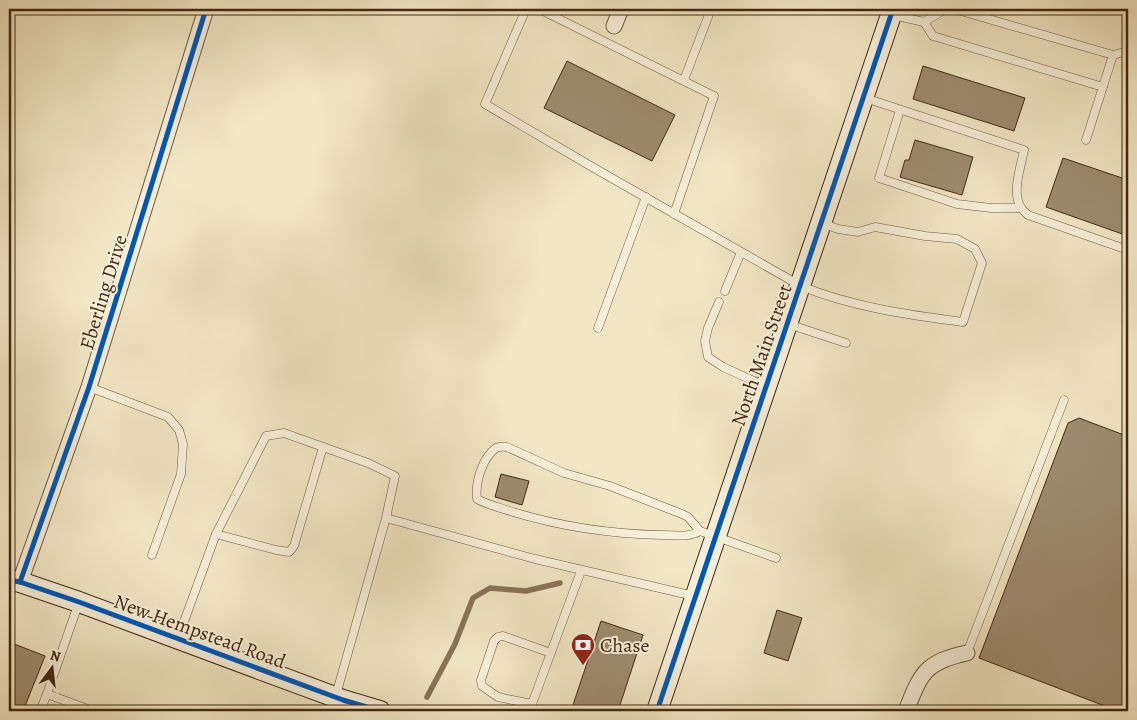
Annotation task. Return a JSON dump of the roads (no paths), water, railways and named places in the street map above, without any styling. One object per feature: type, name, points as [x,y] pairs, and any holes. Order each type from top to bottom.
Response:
[{"type":"street","name":"Eberling Drive","points":[[14,581],[89,387],[206,9]]},
{"type":"street","points":[[614,26],[620,9]]},
{"type":"street","name":"North Main Street","points":[[657,711],[696,597],[708,534],[767,387],[892,12]]},
{"type":"street","name":"New Hempstead Road","points":[[14,581],[79,602],[178,638],[340,701],[380,711]]},
{"type":"street","points":[[906,711],[917,682],[926,671],[938,662],[951,656],[967,653]]},
{"type":"lane","points":[[526,9],[485,104],[801,286],[822,294],[906,315],[963,322],[982,263],[974,249],[957,240],[875,227],[858,232],[838,229],[822,222]]},
{"type":"lane","points":[[539,9],[714,96],[674,214]]},
{"type":"lane","points":[[684,80],[711,9]]},
{"type":"lane","points":[[924,22],[946,9]]},
{"type":"lane","points":[[954,9],[1113,55],[1128,51]]},
{"type":"lane","points":[[892,12],[924,22],[933,36],[1103,87]]},
{"type":"lane","points":[[1086,140],[1113,55]]},
{"type":"lane","points":[[863,98],[1024,150],[1018,184],[1020,208],[1028,215],[1128,250]]},
{"type":"lane","points":[[900,110],[879,178],[957,204],[991,208],[1020,208]]},
{"type":"lane","points":[[598,328],[646,197]]},
{"type":"lane","points":[[725,291],[741,252]]},
{"type":"lane","points":[[719,302],[708,328],[705,341],[708,357],[723,368],[767,387]]},
{"type":"lane","points":[[788,324],[846,344]]},
{"type":"lane","points":[[89,387],[168,417],[179,430],[183,444],[181,474],[152,555]]},
{"type":"lane","points":[[967,653],[1064,400]]},
{"type":"lane","points":[[178,638],[216,534],[266,436],[284,433],[368,463],[395,476],[340,701]]},
{"type":"lane","points":[[708,534],[687,536],[645,535],[586,529],[528,517],[484,503],[477,499],[476,490],[483,466],[490,456],[496,448],[500,446],[507,447],[564,473],[610,486],[682,514],[708,534],[776,558]]},
{"type":"lane","points":[[216,534],[289,552],[294,546],[323,447]]},
{"type":"lane","points":[[386,518],[468,542],[696,597]]},
{"type":"lane","points":[[551,652],[503,636],[498,637],[494,641],[481,680],[482,686],[498,697],[532,704],[581,570]]},
{"type":"lane","points":[[40,711],[48,694],[79,602]]},
{"type":"lane","points":[[48,694],[93,711]]},
{"type":"waterway","points":[[427,697],[455,644],[473,598],[490,588],[526,591],[560,583]]},
{"type":"place","name":"Chase","points":[[583,666]]}]
